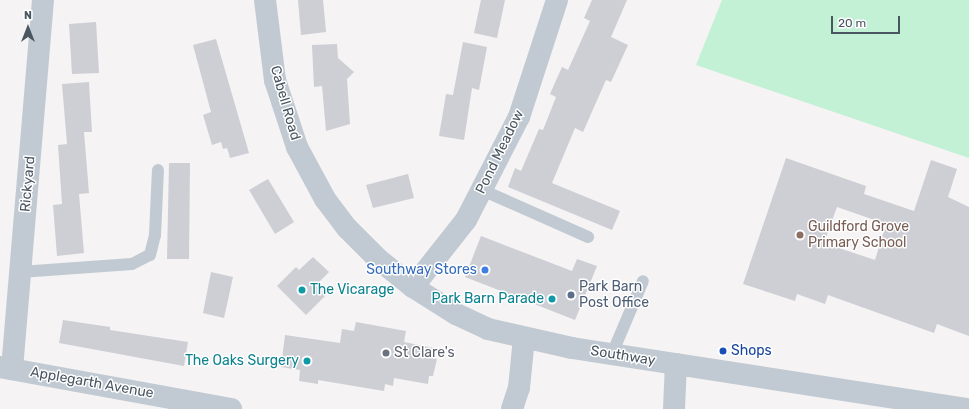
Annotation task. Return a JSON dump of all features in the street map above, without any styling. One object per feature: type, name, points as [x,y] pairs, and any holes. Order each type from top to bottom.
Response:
[{"type":"street","name":"Rickyard","points":[[6,368],[20,272],[43,0]]},
{"type":"street","name":"Cabell Road","points":[[265,0],[275,80],[297,147],[325,199]]},
{"type":"street","name":"Pond Meadow","points":[[413,287],[466,220],[519,117],[557,0]]},
{"type":"street","name":"Southway","points":[[325,199],[347,228],[373,254],[413,287],[456,314],[488,329],[524,338],[612,354],[968,409]]},
{"type":"street","points":[[512,409],[519,388],[524,338]]},
{"type":"street","points":[[674,409],[676,364]]},
{"type":"street","name":"Applegarth Avenue","points":[[6,368],[232,409]]},
{"type":"lane","points":[[20,272],[132,264],[150,255],[155,235],[158,170]]},
{"type":"lane","points":[[482,190],[588,237]]},
{"type":"lane","points":[[612,354],[643,281]]},
{"type":"green space","points":[[722,0],[969,0],[969,158],[696,65]]},
{"type":"building","points":[[298,0],[323,0],[326,32],[301,35]]},
{"type":"building","points":[[481,0],[505,0],[497,38],[474,33]]},
{"type":"building","points":[[592,0],[627,0],[611,37],[628,45],[611,82],[606,80],[583,132],[575,128],[552,183],[620,211],[612,230],[508,187],[515,168],[521,171],[539,129],[543,130],[556,97],[550,94],[562,67],[568,70],[590,21],[584,18]]},
{"type":"building","points":[[96,22],[99,73],[72,74],[69,24]]},
{"type":"building","points":[[216,39],[249,153],[230,158],[227,148],[223,149],[221,142],[212,145],[203,115],[211,112],[193,45]]},
{"type":"building","points":[[463,42],[487,47],[479,90],[472,88],[464,140],[439,136],[446,94],[453,95]]},
{"type":"building","points":[[337,44],[338,58],[354,72],[347,79],[350,124],[326,131],[322,86],[314,87],[312,45]]},
{"type":"building","points":[[89,82],[92,132],[84,132],[89,193],[79,194],[84,253],[57,256],[53,205],[62,204],[58,145],[67,144],[62,84]]},
{"type":"building","points":[[786,158],[866,186],[864,194],[914,211],[931,160],[957,169],[948,197],[969,207],[969,336],[937,324],[934,333],[828,295],[825,304],[797,294],[795,301],[743,284]],"holes":[[[837,207],[886,224],[875,260],[824,243]]]},
{"type":"building","points":[[169,163],[190,163],[189,259],[167,259]]},
{"type":"building","points":[[408,174],[414,198],[373,208],[366,185]]},
{"type":"building","points":[[268,179],[294,222],[275,234],[249,190]]},
{"type":"building","name":"Park Barn Parade","points":[[481,236],[572,271],[577,259],[597,266],[575,320],[465,277]]},
{"type":"building","name":"The Vicarage","points":[[313,257],[329,272],[317,284],[327,294],[306,315],[277,286],[296,267],[299,270]]},
{"type":"building","points":[[211,272],[233,277],[224,318],[203,313]]},
{"type":"building","points":[[63,320],[110,327],[110,330],[188,342],[184,366],[59,343]]},
{"type":"building","name":"St Clare's","points":[[356,322],[406,331],[404,342],[434,348],[432,358],[437,359],[433,376],[429,376],[428,384],[394,378],[393,386],[385,384],[384,391],[318,380],[318,384],[299,381],[300,370],[281,367],[285,335],[340,343],[342,329],[354,331]]},
{"type":"place","name":"Guildford Grove Primary School","points":[[800,235]]},
{"type":"place","name":"Southway Stores","points":[[485,270]]},
{"type":"place","name":"The Vicarage","points":[[302,290]]},
{"type":"place","name":"Park Barn Post Office","points":[[571,295]]},
{"type":"place","name":"Park Barn Parade","points":[[552,299]]},
{"type":"place","name":"Shops","points":[[723,351]]},
{"type":"place","name":"St Clare's","points":[[386,353]]},
{"type":"place","name":"The Oaks Surgery","points":[[307,361]]}]
